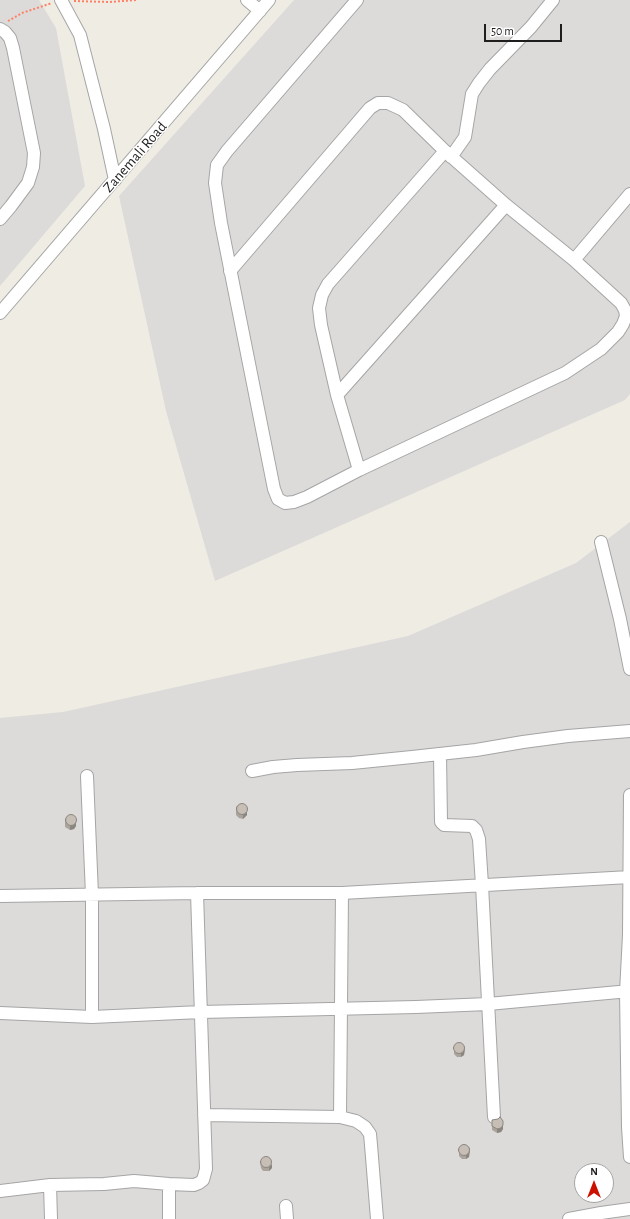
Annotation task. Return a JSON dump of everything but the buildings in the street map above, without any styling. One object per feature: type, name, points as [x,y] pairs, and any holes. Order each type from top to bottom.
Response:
[{"type":"street","points":[[247,0],[260,11]]},
{"type":"street","name":"Zanemali Road","points":[[0,313],[269,0]]},
{"type":"street","points":[[230,271],[370,108],[378,103],[388,103],[403,110],[448,154],[506,205],[574,260],[621,303],[625,310],[626,316],[623,324],[618,332],[602,349],[565,373],[294,502],[285,503],[278,499],[274,489],[220,223],[215,183],[217,165],[227,151],[358,0]]},
{"type":"street","points":[[359,470],[337,395],[321,325],[320,308],[322,295],[328,284],[465,137],[472,94],[479,83],[490,69],[531,27],[553,0]]},
{"type":"street","points":[[58,1],[80,35],[95,92],[115,180]]},
{"type":"street","points":[[1,217],[28,183],[33,167],[34,153],[13,48],[10,38],[5,32],[3,26]]},
{"type":"street","points":[[574,260],[628,200]]},
{"type":"street","points":[[337,395],[506,205]]},
{"type":"street","points":[[601,542],[620,619],[630,669]]},
{"type":"street","points":[[252,771],[273,767],[352,763],[440,754],[560,737],[630,731]]},
{"type":"street","points":[[440,754],[440,822],[444,825],[472,826],[476,830],[478,839],[482,885],[494,1117]]},
{"type":"street","points":[[86,776],[92,895],[92,1017]]},
{"type":"street","points":[[630,795],[628,992],[630,1157]]},
{"type":"street","points":[[0,896],[196,893],[342,893],[630,877]]},
{"type":"street","points":[[0,1191],[50,1186],[104,1184],[134,1181],[194,1185],[203,1180],[206,1169],[196,893]]},
{"type":"street","points":[[340,1117],[342,893]]},
{"type":"street","points":[[0,1013],[92,1017],[201,1012],[488,1004],[628,992]]},
{"type":"street","points":[[204,1115],[340,1117],[356,1121],[365,1127],[370,1134],[377,1219]]},
{"type":"street","points":[[169,1184],[169,1219]]},
{"type":"street","points":[[50,1186],[51,1219]]},
{"type":"street","points":[[286,1206],[287,1219]]},
{"type":"street","points":[[569,1219],[601,1213],[630,1210]]},
{"type":"street","points":[[628,1219],[630,1213]]},
{"type":"path","points":[[68,0],[109,2],[137,0]]},
{"type":"path","points":[[3,26],[22,13],[58,1]]},
{"type":"shaded area","points":[[0,0],[39,0],[56,28],[85,186],[0,286]]},
{"type":"shaded area","points":[[294,0],[630,0],[630,394],[625,400],[215,581],[166,411],[119,196]]},
{"type":"shaded area","points":[[630,522],[630,1219],[0,1219],[0,718],[63,712],[408,636],[576,563]]}]
